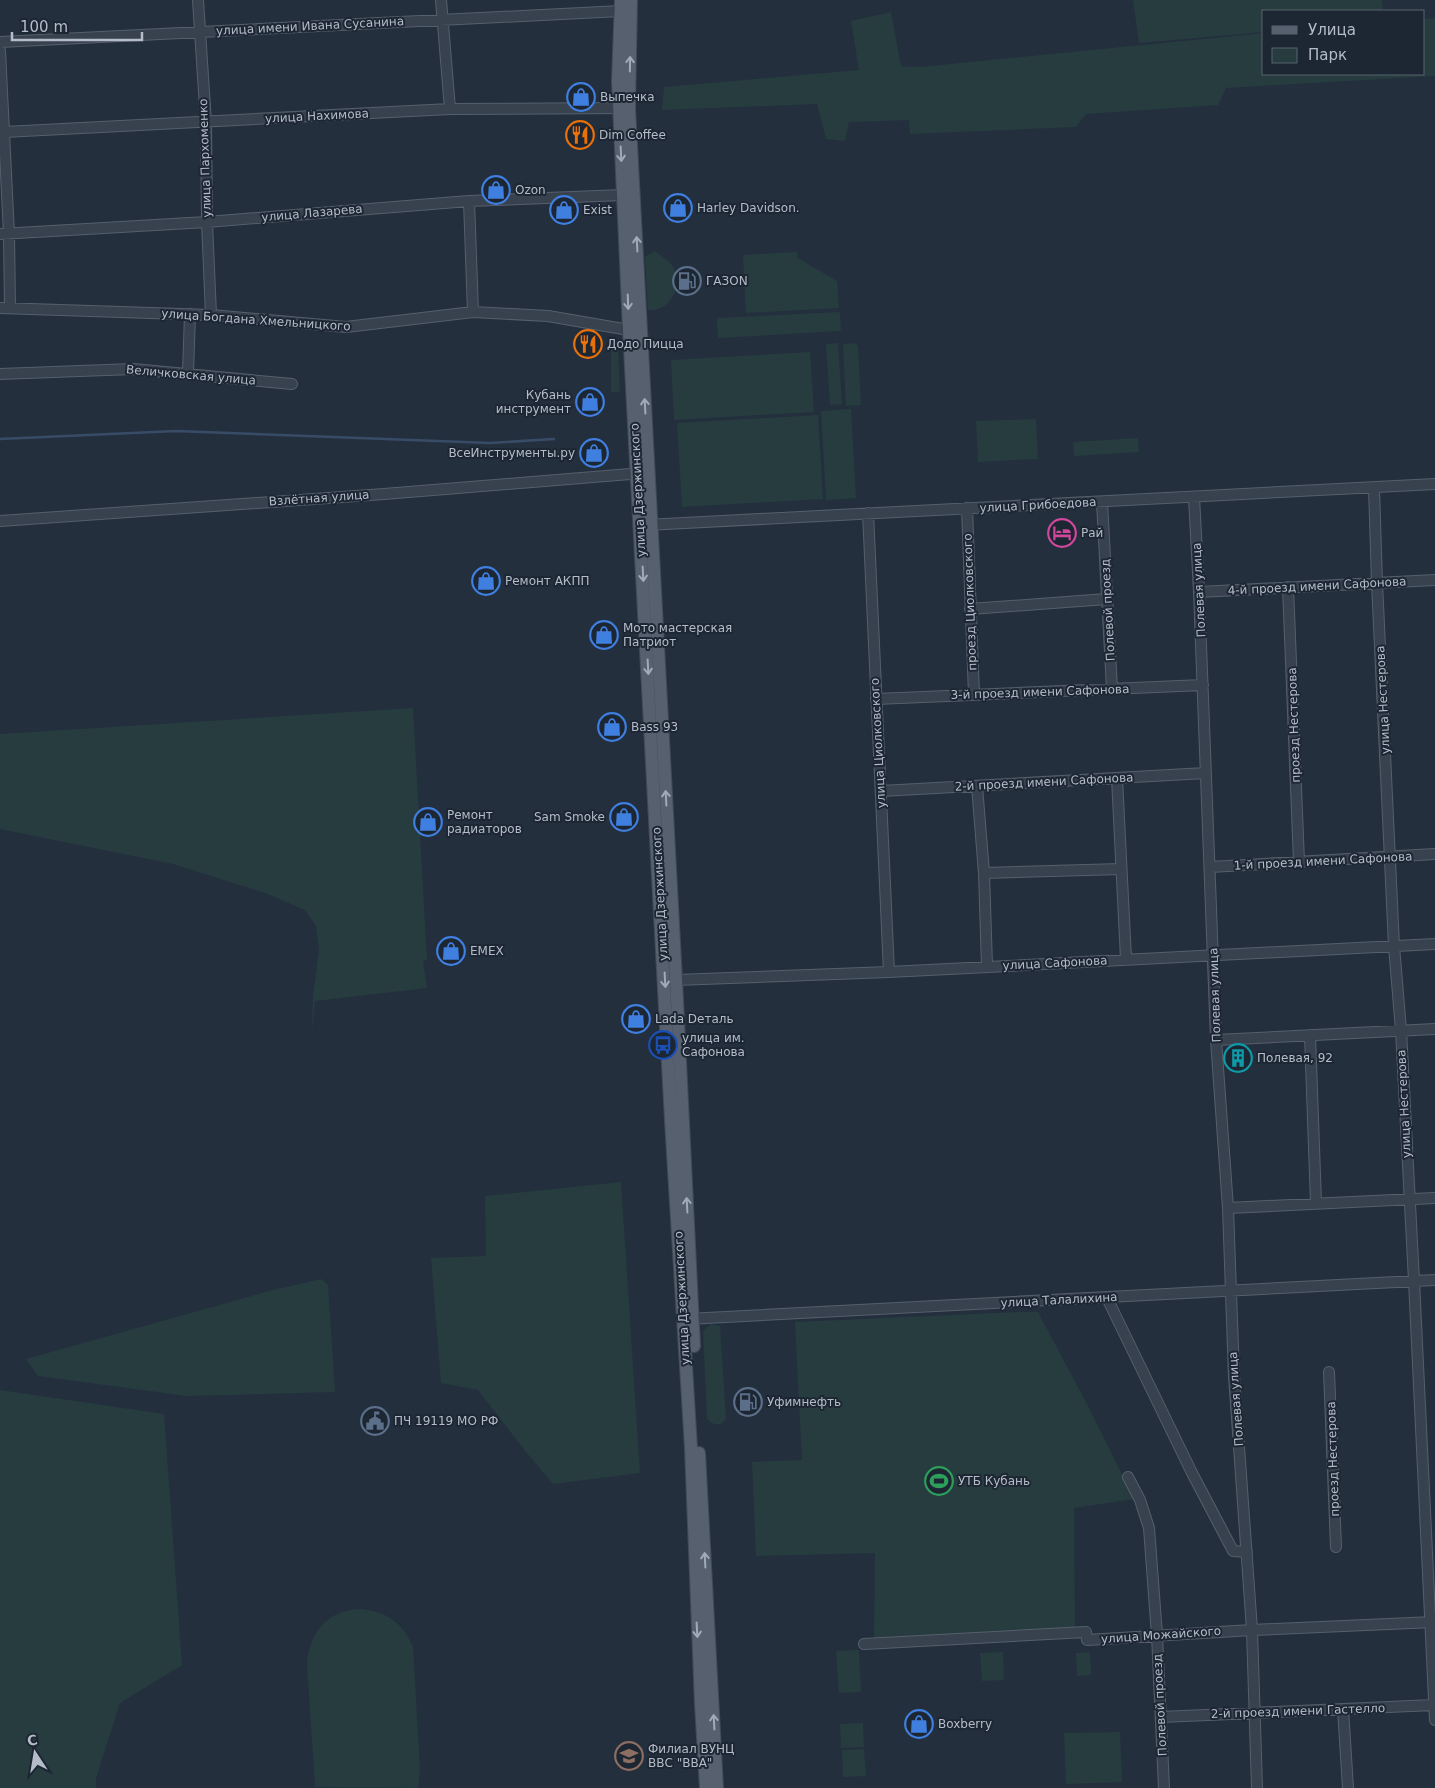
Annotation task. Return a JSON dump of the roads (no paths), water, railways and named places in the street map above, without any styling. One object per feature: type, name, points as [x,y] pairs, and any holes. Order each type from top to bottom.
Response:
[{"type":"main road","name":"улица Дзержинского","points":[[631,0],[624,9],[618,81],[624,108],[645,525],[671,1121],[688,1319],[718,1788]]},
{"type":"main road","name":"улица Дзержинского","points":[[624,108],[623,195],[637,476],[645,525],[676,980],[701,1704],[706,1788]]},
{"type":"street","name":"улица Пархоменко","points":[[198,0],[206,123],[207,222],[211,315]]},
{"type":"street","points":[[441,0],[450,109]]},
{"type":"street","name":"улица имени Ивана Сусанина","points":[[0,42],[624,9]]},
{"type":"street","points":[[0,51],[4,132],[5,308]]},
{"type":"street","name":"улица Нахимова","points":[[4,132],[450,109],[624,108]]},
{"type":"street","name":"улица Лазарева","points":[[5,234],[207,222],[469,201],[623,195]]},
{"type":"street","points":[[469,201],[473,312]]},
{"type":"street","name":"улица Богдана Хмельницкого","points":[[5,308],[211,315],[346,327],[473,312],[548,316],[629,330]]},
{"type":"street","points":[[188,373],[190,314]]},
{"type":"street","name":"Величковская улица","points":[[0,374],[132,368],[292,384]]},
{"type":"street","name":"Взлётная улица","points":[[0,520],[630,474],[637,476]]},
{"type":"street","name":"улица Грибоедова","points":[[645,525],[1435,484]]},
{"type":"street","name":"улица Нестерова","points":[[1374,488],[1394,946],[1401,1030],[1432,1622],[1435,1720]]},
{"type":"street","name":"Полевая улица","points":[[1194,497],[1216,1040],[1228,1208],[1234,1376],[1252,1630],[1257,1788]]},
{"type":"street","name":"Полевой проезд","points":[[1102,502],[1112,689]]},
{"type":"street","name":"проезд Циолковского","points":[[967,508],[974,695]]},
{"type":"street","name":"улица Циолковского","points":[[868,514],[889,972]]},
{"type":"street","name":"4-й проезд имени Сафонова","points":[[1199,592],[1435,580]]},
{"type":"street","name":"проезд Нестерова","points":[[1288,587],[1299,862]]},
{"type":"street","points":[[970,609],[1107,599]]},
{"type":"street","name":"3-й проезд имени Сафонова","points":[[876,699],[1203,685]]},
{"type":"street","name":"2-й проезд имени Сафонова","points":[[881,791],[1206,773]]},
{"type":"street","points":[[1117,778],[1126,959]]},
{"type":"street","points":[[977,786],[984,873],[987,966]]},
{"type":"street","name":"1-й проезд имени Сафонова","points":[[1210,867],[1435,854]]},
{"type":"street","points":[[984,873],[1121,869]]},
{"type":"street","name":"улица Сафонова","points":[[676,980],[889,972],[1435,944]]},
{"type":"street","points":[[1216,1040],[1435,1029]]},
{"type":"street","points":[[1310,1035],[1316,1203]]},
{"type":"street","points":[[1228,1208],[1435,1198]]},
{"type":"street","name":"улица Талалихина","points":[[688,1319],[1435,1280]]},
{"type":"street","points":[[1107,1298],[1233,1551],[1247,1552]]},
{"type":"street","name":"проезд Нестерова","points":[[1329,1372],[1336,1547]]},
{"type":"street","name":"Полевой проезд","points":[[1128,1477],[1140,1500],[1149,1528],[1157,1636],[1164,1788]]},
{"type":"street","name":"улица Можайского","points":[[864,1644],[1086,1632],[1087,1640],[1432,1622]]},
{"type":"street","name":"2-й проезд имени Гастелло","points":[[1161,1717],[1434,1705]]},
{"type":"street","points":[[1343,1710],[1348,1788]]},
{"type":"waterway","points":[[0,439],[176,431],[490,443],[554,439]]},
{"type":"place","name":"Выпечка","points":[[581,97]]},
{"type":"place","name":"Dim Coffee","points":[[580,135]]},
{"type":"place","name":"Ozon","points":[[496,190]]},
{"type":"place","name":"Harley Davidson.","points":[[678,208]]},
{"type":"place","name":"Exist","points":[[564,210]]},
{"type":"place","name":"ГАЗON","points":[[687,281]]},
{"type":"place","name":"Додо Пицца","points":[[588,344]]},
{"type":"place","name":"Кубань инструмент","points":[[590,402]]},
{"type":"place","name":"ВсеИнструменты.ру","points":[[594,453]]},
{"type":"place","name":"Рай","points":[[1062,533]]},
{"type":"place","name":"Ремонт АКПП","points":[[486,581]]},
{"type":"place","name":"Мото мастерская Патриот","points":[[604,635]]},
{"type":"place","name":"Bass 93","points":[[612,727]]},
{"type":"place","name":"Sam Smoke","points":[[624,817]]},
{"type":"place","name":"Ремонт радиаторов","points":[[428,822]]},
{"type":"place","name":"EMEX","points":[[451,951]]},
{"type":"place","name":"Lada Dеталь","points":[[636,1019]]},
{"type":"place","name":"улица им. Сафонова","points":[[663,1045]]},
{"type":"place","name":"Полевая, 92","points":[[1238,1058]]},
{"type":"place","name":"Уфимнефть","points":[[748,1402]]},
{"type":"place","name":"ПЧ 19119 МО РФ","points":[[375,1421]]},
{"type":"place","name":"УТБ Кубань","points":[[939,1481]]},
{"type":"place","name":"Boxberry","points":[[919,1724]]},
{"type":"place","name":"Филиал ВУНЦ ВВС \"ВВА\"","points":[[629,1756]]}]
